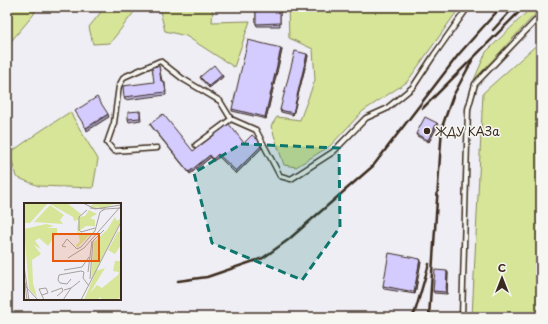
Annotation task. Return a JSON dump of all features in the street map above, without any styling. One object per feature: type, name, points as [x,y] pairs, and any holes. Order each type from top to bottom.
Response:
[{"type":"lane","points":[[157,148],[114,151],[107,143],[114,123],[119,86],[124,77],[160,61],[183,79],[220,101],[231,119],[256,130],[280,176],[291,179],[333,152],[366,118],[386,109],[412,87],[468,7]]},
{"type":"lane","points":[[462,317],[468,109],[475,84],[541,15]]},
{"type":"lane","points":[[196,145],[231,119]]},
{"type":"highlighted area","points":[[241,144],[339,148],[340,227],[302,280],[212,243],[194,173]]},
{"type":"green space","points":[[7,7],[36,7],[34,14],[7,46]]},
{"type":"green space","points":[[105,7],[138,7],[110,43],[93,44],[89,27]]},
{"type":"green space","points":[[159,7],[213,7],[212,22],[250,21],[234,67],[186,36],[165,31]]},
{"type":"green space","points":[[288,7],[460,7],[407,82],[363,111],[330,146],[296,167],[284,165],[271,126],[277,117],[300,120],[315,80],[313,49],[289,38]]},
{"type":"green space","points":[[532,7],[541,8],[474,80],[486,52]]},
{"type":"green space","points":[[541,41],[541,317],[472,317],[483,93]]},
{"type":"green space","points":[[70,112],[98,159],[93,188],[39,186],[16,177],[10,153]]},
{"type":"building","points":[[256,7],[280,7],[280,23],[256,24]]},
{"type":"building","points":[[248,40],[281,48],[265,117],[232,109]]},
{"type":"building","points":[[295,51],[307,54],[293,113],[280,110]]},
{"type":"building","points":[[214,65],[222,75],[209,86],[200,77]]},
{"type":"building","points":[[159,66],[161,81],[164,81],[166,92],[124,97],[123,86],[154,82],[152,67]]},
{"type":"building","points":[[97,97],[108,114],[86,128],[75,111]]},
{"type":"building","points":[[140,111],[140,118],[128,119],[128,112]]},
{"type":"building","points":[[163,114],[193,151],[229,124],[244,143],[252,135],[258,140],[261,146],[236,171],[218,154],[213,159],[210,155],[189,172],[150,124]]},
{"type":"building","name":"ЖДУ КАЗа","points":[[425,117],[437,123],[428,140],[416,134]]},
{"type":"building","points":[[389,253],[420,259],[414,292],[383,286]]},
{"type":"building","points":[[435,270],[447,271],[446,292],[433,291]]},
{"type":"railway","points":[[178,281],[207,277],[263,258],[288,240],[373,166],[459,54],[501,7]]},
{"type":"railway","points":[[493,30],[514,7]]},
{"type":"railway","points":[[423,108],[524,7]]},
{"type":"railway","points":[[429,317],[442,127],[453,96],[474,57]]},
{"type":"railway","points":[[412,317],[415,312],[429,264]]},
{"type":"place","name":"ЖДУ КАЗа","points":[[427,131]]}]
